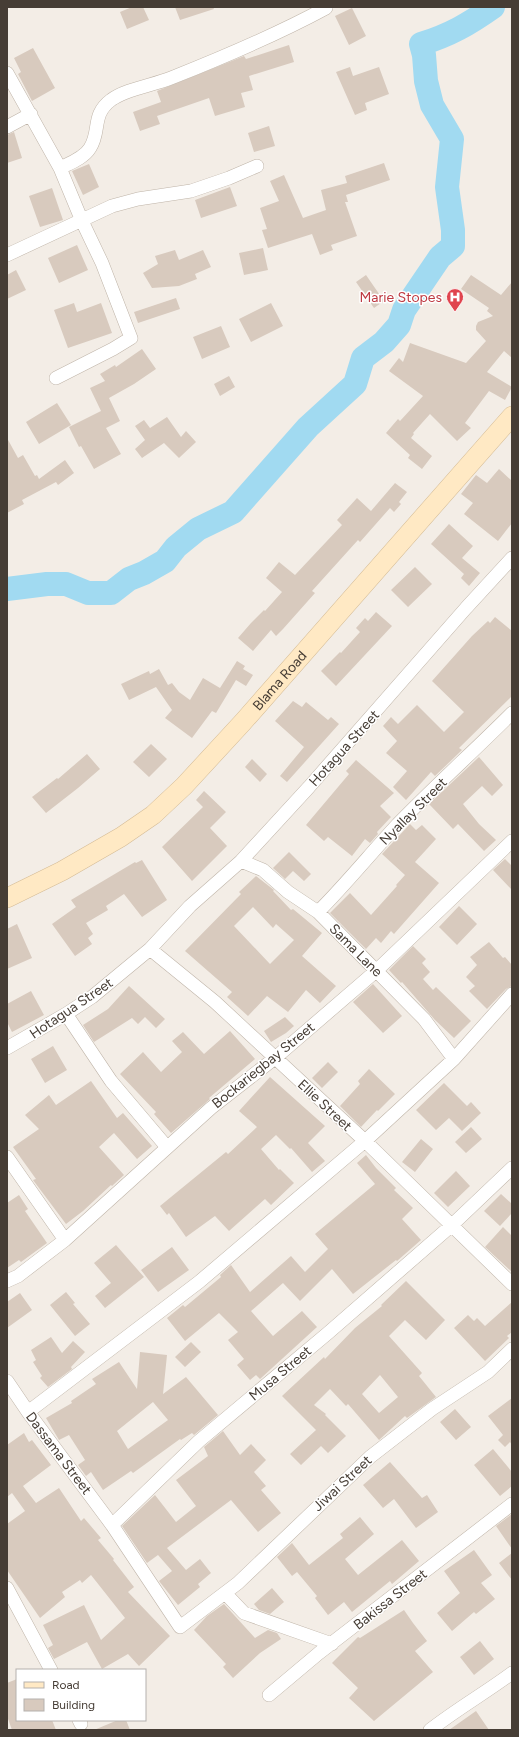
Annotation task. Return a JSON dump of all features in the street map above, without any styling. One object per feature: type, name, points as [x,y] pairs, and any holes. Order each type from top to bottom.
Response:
[{"type":"street","points":[[60,168],[78,160],[90,148],[96,122],[102,107],[112,99],[121,94],[161,82],[213,62],[277,33],[326,8]]},
{"type":"street","points":[[7,74],[31,114],[60,168],[82,221],[102,263],[131,338],[113,349],[56,378]]},
{"type":"street","points":[[7,127],[31,114]]},
{"type":"street","points":[[7,256],[112,206],[191,191],[229,178],[257,166]]},
{"type":"street","name":"Blama Road","points":[[7,898],[62,871],[121,837],[153,815],[184,786],[243,722],[512,416]]},
{"type":"street","name":"Hotagua Street","points":[[7,1048],[66,1014],[92,997],[150,949],[190,906],[241,861],[320,776],[466,608],[512,558]]},
{"type":"street","name":"Nyallay Street","points":[[318,912],[346,884],[398,824],[512,713]]},
{"type":"street","name":"Bockariegbay Street","points":[[7,1281],[18,1276],[65,1240],[166,1146],[211,1108],[275,1058],[376,971],[512,841]]},
{"type":"street","name":"Sama Lane","points":[[241,861],[263,870],[288,892],[318,912],[424,1019],[454,1059]]},
{"type":"street","name":"Ellie Street","points":[[150,949],[215,1002],[365,1141],[512,1284]]},
{"type":"street","points":[[28,1412],[199,1282],[365,1141],[454,1059],[512,994]]},
{"type":"street","points":[[66,1014],[111,1081],[166,1146]]},
{"type":"street","points":[[7,1157],[65,1240]]},
{"type":"street","name":"Musa Street","points":[[112,1525],[199,1441],[328,1333],[452,1225],[512,1168]]},
{"type":"street","name":"Jiwai Street","points":[[180,1627],[238,1583],[370,1457],[432,1409],[488,1372],[512,1349]]},
{"type":"street","name":"Dassama Street","points":[[7,1381],[28,1412],[112,1525],[180,1627]]},
{"type":"street","name":"Bakissa Street","points":[[268,1695],[512,1504]]},
{"type":"street","points":[[7,1588],[50,1669]]},
{"type":"street","points":[[225,1593],[244,1613],[332,1644]]},
{"type":"street","points":[[430,1730],[455,1710],[512,1673]]},
{"type":"building","points":[[132,7],[143,7],[149,20],[127,29],[120,12]]},
{"type":"building","points":[[175,7],[213,7],[214,9],[180,20]]},
{"type":"building","points":[[352,8],[366,36],[349,45],[335,16]]},
{"type":"building","points":[[289,45],[294,62],[249,76],[253,90],[241,93],[245,107],[215,116],[209,98],[157,116],[160,124],[140,131],[133,112],[161,102],[157,91],[244,56],[246,59]]},
{"type":"building","points":[[33,48],[55,88],[32,101],[18,74],[21,72],[14,58]]},
{"type":"building","points":[[350,67],[353,76],[379,67],[389,94],[365,103],[367,110],[355,115],[336,72]]},
{"type":"building","points":[[269,126],[275,146],[254,152],[248,133]]},
{"type":"building","points":[[14,132],[22,158],[7,163],[7,135]]},
{"type":"building","points":[[384,163],[390,180],[346,195],[348,202],[345,202],[357,236],[331,245],[333,250],[320,255],[312,234],[268,248],[262,230],[267,229],[260,208],[279,201],[270,181],[284,175],[303,218],[326,210],[321,190],[347,183],[345,176]]},
{"type":"building","points":[[89,164],[99,187],[83,195],[72,171]]},
{"type":"building","points":[[230,187],[237,206],[201,218],[195,200]]},
{"type":"building","points":[[52,188],[63,220],[40,227],[29,196]]},
{"type":"building","points":[[77,245],[88,270],[59,283],[48,258]]},
{"type":"building","points":[[263,248],[268,270],[244,275],[239,253]]},
{"type":"building","points":[[175,250],[179,260],[203,250],[211,267],[195,274],[197,279],[179,286],[152,288],[143,273],[158,264],[155,256]]},
{"type":"building","points":[[16,270],[26,290],[7,299],[7,275]]},
{"type":"building","points":[[366,275],[384,301],[374,308],[356,282]]},
{"type":"building","points":[[471,275],[501,295],[512,282],[512,358],[504,351],[487,372],[512,387],[505,400],[489,391],[465,423],[471,428],[457,441],[430,414],[413,433],[414,434],[411,438],[432,456],[422,469],[408,458],[410,455],[386,433],[398,419],[400,421],[423,396],[389,371],[399,358],[403,362],[410,343],[466,363],[486,341],[476,330],[476,326],[478,322],[493,316],[487,311],[489,308],[461,289]]},
{"type":"building","points":[[176,298],[180,309],[138,323],[134,312]]},
{"type":"building","points":[[74,303],[77,312],[101,303],[112,333],[68,348],[54,310]]},
{"type":"building","points":[[271,303],[283,326],[251,342],[239,319]]},
{"type":"building","points":[[221,326],[230,347],[202,359],[193,337]]},
{"type":"building","points":[[142,349],[156,369],[134,384],[109,398],[120,421],[106,428],[121,454],[94,469],[81,446],[79,447],[69,427],[101,411],[90,388],[105,381],[100,374],[115,365],[116,367]]},
{"type":"building","points":[[229,376],[235,387],[220,396],[214,384]]},
{"type":"building","points":[[57,403],[71,425],[39,444],[26,422]]},
{"type":"building","points":[[167,417],[181,437],[186,431],[196,442],[179,458],[164,443],[142,458],[135,449],[145,440],[135,426],[144,420],[150,428]]},
{"type":"building","points":[[7,438],[18,458],[23,455],[35,476],[37,475],[39,479],[65,460],[74,473],[58,485],[56,482],[22,500],[24,504],[7,513]]},
{"type":"building","points":[[499,469],[512,481],[512,523],[498,541],[464,514],[473,503],[461,494],[476,475],[487,483]]},
{"type":"building","points":[[395,483],[407,492],[399,502],[401,504],[394,512],[390,508],[360,542],[358,540],[312,591],[315,593],[276,636],[271,630],[253,651],[238,638],[282,592],[266,578],[279,562],[295,575],[342,525],[337,520],[357,498],[371,511]]},
{"type":"building","points":[[449,524],[473,546],[462,558],[480,573],[469,586],[461,578],[464,574],[431,544]]},
{"type":"building","points":[[415,567],[432,584],[408,607],[391,590]]},
{"type":"building","points":[[376,612],[392,626],[336,686],[321,671],[340,652],[341,653],[360,632],[356,628],[365,618],[368,621]]},
{"type":"building","points":[[495,617],[512,631],[512,696],[459,748],[462,750],[435,776],[431,772],[406,800],[393,787],[407,771],[386,753],[397,741],[383,726],[391,717],[398,724],[417,705],[444,732],[464,712],[432,681],[472,636],[488,621],[490,623]]},
{"type":"building","points":[[237,661],[245,666],[243,669],[253,675],[246,686],[236,680],[216,713],[212,711],[192,738],[165,718],[172,710],[156,687],[129,700],[121,684],[149,671],[150,674],[159,669],[168,685],[172,683],[179,692],[190,700],[203,678],[220,688]]},
{"type":"building","points":[[293,701],[302,707],[306,702],[328,720],[331,717],[339,724],[287,782],[280,776],[304,747],[275,721]]},
{"type":"building","points":[[151,744],[167,759],[149,777],[133,762]]},
{"type":"building","points":[[87,754],[100,769],[46,813],[32,797],[57,778],[58,779]]},
{"type":"building","points":[[479,757],[503,785],[492,796],[482,786],[463,804],[479,824],[496,840],[484,851],[458,824],[453,829],[429,804]]},
{"type":"building","points":[[252,759],[267,774],[260,782],[245,767]]},
{"type":"building","points":[[356,760],[394,793],[380,806],[391,817],[377,832],[378,834],[370,843],[365,839],[352,856],[328,837],[324,841],[306,825],[349,774],[346,771]]},
{"type":"building","points":[[204,791],[226,812],[210,828],[227,846],[192,881],[162,847],[203,807],[196,800]]},
{"type":"building","points":[[410,824],[416,830],[422,825],[436,839],[415,862],[439,883],[394,934],[391,931],[381,943],[376,938],[366,949],[330,913],[350,893],[371,915],[405,875],[382,854]]},
{"type":"building","points":[[289,852],[311,874],[304,881],[293,871],[285,879],[273,868]]},
{"type":"building","points":[[505,859],[512,866],[512,890],[493,870]]},
{"type":"building","points":[[142,860],[167,900],[142,917],[124,894],[106,906],[108,910],[86,923],[93,934],[88,938],[92,944],[75,956],[52,924],[76,907],[71,900],[135,862],[136,863]]},
{"type":"building","points":[[256,876],[274,890],[273,891],[291,910],[293,909],[322,933],[302,956],[336,986],[320,1003],[306,990],[288,1012],[267,996],[248,1016],[227,997],[232,992],[185,951],[241,894],[239,892]],"holes":[[[253,907],[273,928],[276,924],[294,940],[270,964],[234,926]]]},
{"type":"building","points":[[459,906],[477,924],[457,945],[439,927]]},
{"type":"building","points":[[17,924],[32,958],[7,969],[7,929]]},
{"type":"building","points":[[489,942],[503,958],[505,957],[512,965],[512,986],[506,989],[487,1009],[469,991],[475,986],[466,977],[477,965],[470,957]]},
{"type":"building","points":[[413,946],[426,959],[422,963],[430,972],[423,979],[433,990],[436,987],[471,1021],[454,1038],[435,1020],[402,982],[401,983],[389,970]]},
{"type":"building","points":[[373,984],[402,1016],[383,1033],[353,1002]]},
{"type":"building","points":[[129,986],[165,1019],[156,1028],[145,1017],[138,1024],[132,1018],[94,1042],[83,1025],[108,1009]]},
{"type":"building","points":[[31,991],[44,1015],[12,1032],[7,1022],[7,1004]]},
{"type":"building","points":[[285,1017],[294,1026],[271,1042],[264,1031]]},
{"type":"building","points":[[230,1031],[255,1059],[171,1133],[154,1114],[156,1112],[120,1074],[143,1052],[161,1072],[182,1052],[172,1041],[183,1032],[204,1054]]},
{"type":"building","points":[[53,1046],[67,1070],[45,1083],[31,1059]]},
{"type":"building","points":[[328,1062],[338,1072],[322,1088],[312,1078]]},
{"type":"building","points":[[369,1069],[395,1094],[361,1127],[340,1106],[360,1084],[358,1081]]},
{"type":"building","points":[[270,1077],[325,1126],[308,1143],[325,1161],[312,1172],[291,1148],[290,1149],[276,1135],[261,1149],[279,1170],[280,1169],[294,1183],[271,1205],[265,1199],[229,1231],[215,1216],[186,1237],[169,1213],[167,1215],[160,1206],[226,1152],[228,1154],[257,1127],[239,1111]]},
{"type":"building","points":[[91,1081],[117,1118],[123,1113],[152,1146],[137,1159],[114,1133],[99,1147],[124,1175],[66,1224],[33,1180],[36,1179],[13,1147],[39,1129],[25,1115],[49,1095],[56,1105]]},
{"type":"building","points":[[444,1083],[467,1106],[471,1102],[481,1113],[462,1131],[449,1118],[436,1130],[416,1110]]},
{"type":"building","points":[[471,1127],[482,1139],[466,1153],[455,1142]]},
{"type":"building","points":[[421,1139],[433,1149],[415,1172],[402,1162]]},
{"type":"building","points":[[366,1155],[376,1168],[396,1188],[394,1190],[413,1208],[402,1219],[421,1240],[397,1261],[396,1260],[353,1294],[332,1269],[300,1301],[283,1283],[251,1311],[273,1336],[302,1311],[317,1327],[260,1379],[256,1375],[250,1380],[237,1365],[244,1359],[228,1340],[238,1332],[219,1313],[185,1341],[167,1318],[183,1305],[185,1307],[221,1277],[220,1275],[231,1265],[250,1292],[291,1256],[305,1272],[328,1249],[315,1234],[375,1184],[357,1163]]},
{"type":"building","points":[[456,1171],[470,1186],[448,1207],[434,1193]]},
{"type":"building","points":[[501,1194],[512,1204],[512,1213],[500,1226],[484,1211]]},
{"type":"building","points":[[19,1195],[28,1209],[25,1211],[47,1243],[21,1262],[19,1260],[7,1268],[7,1203]]},
{"type":"building","points":[[503,1227],[512,1236],[512,1272],[485,1247]]},
{"type":"building","points":[[116,1245],[144,1277],[105,1308],[95,1296],[111,1283],[94,1263]]},
{"type":"building","points":[[172,1247],[189,1270],[158,1292],[141,1270]]},
{"type":"building","points":[[406,1281],[445,1320],[426,1340],[405,1320],[389,1336],[422,1373],[419,1376],[436,1397],[407,1418],[405,1416],[379,1440],[348,1404],[346,1406],[330,1389],[314,1405],[326,1414],[325,1415],[346,1436],[328,1453],[321,1446],[301,1465],[290,1454],[316,1430],[282,1396],[324,1357],[325,1359],[355,1328],[382,1306],[381,1305]],"holes":[[[380,1375],[398,1397],[379,1413],[362,1394]]]},
{"type":"building","points":[[66,1292],[75,1303],[73,1304],[90,1324],[75,1336],[50,1305]]},
{"type":"building","points":[[20,1293],[32,1310],[7,1328],[7,1302]]},
{"type":"building","points":[[512,1302],[512,1332],[507,1336],[509,1338],[485,1361],[454,1328],[468,1315],[474,1321],[477,1318],[485,1326]]},
{"type":"building","points":[[51,1337],[62,1353],[73,1341],[85,1352],[71,1367],[72,1369],[48,1387],[40,1378],[42,1376],[33,1362],[36,1360],[31,1350]]},
{"type":"building","points":[[191,1342],[201,1352],[185,1367],[175,1357]]},
{"type":"building","points":[[140,1352],[167,1355],[163,1394],[186,1377],[218,1415],[194,1435],[192,1433],[181,1440],[180,1439],[133,1473],[131,1471],[103,1490],[91,1472],[86,1476],[78,1465],[85,1460],[69,1435],[59,1440],[46,1418],[72,1403],[71,1401],[96,1384],[92,1379],[119,1362],[137,1389]],"holes":[[[153,1402],[168,1420],[128,1449],[117,1431]]]},
{"type":"building","points":[[512,1398],[512,1445],[510,1442],[505,1447],[498,1440],[503,1435],[488,1416]]},
{"type":"building","points":[[455,1409],[471,1427],[456,1440],[440,1422]]},
{"type":"building","points":[[223,1431],[240,1455],[251,1444],[266,1460],[254,1472],[266,1486],[261,1490],[281,1513],[258,1532],[231,1500],[167,1548],[186,1570],[200,1559],[211,1573],[198,1584],[200,1587],[178,1605],[159,1581],[172,1571],[158,1555],[147,1563],[122,1526],[155,1495],[176,1522],[196,1506],[176,1480],[208,1456],[204,1447]]},
{"type":"building","points":[[24,1433],[29,1442],[32,1440],[51,1465],[23,1486],[36,1503],[59,1488],[81,1521],[84,1518],[101,1538],[98,1540],[134,1587],[128,1592],[170,1636],[139,1666],[128,1654],[102,1669],[87,1642],[54,1659],[48,1648],[53,1645],[43,1625],[84,1605],[101,1640],[125,1618],[91,1575],[82,1583],[80,1580],[62,1592],[65,1597],[40,1618],[7,1570],[7,1524],[25,1511],[12,1493],[7,1497],[7,1445]]},
{"type":"building","points":[[493,1449],[512,1472],[512,1486],[500,1496],[474,1465]]},
{"type":"building","points":[[390,1462],[422,1498],[427,1495],[438,1512],[416,1528],[394,1499],[383,1508],[363,1485]]},
{"type":"building","points":[[512,1514],[512,1549],[496,1526]]},
{"type":"building","points":[[360,1517],[374,1534],[345,1559],[358,1575],[402,1540],[419,1561],[392,1584],[390,1581],[352,1612],[344,1602],[328,1615],[315,1598],[317,1596],[297,1572],[292,1576],[277,1557],[292,1543],[309,1565],[343,1538],[340,1534]]},
{"type":"building","points":[[474,1550],[492,1575],[481,1583],[495,1599],[476,1614],[474,1612],[452,1631],[437,1613],[460,1593],[444,1571]]},
{"type":"building","points":[[512,1553],[512,1580],[499,1563]]},
{"type":"building","points":[[272,1588],[284,1602],[270,1614],[259,1610],[254,1604]]},
{"type":"building","points":[[224,1604],[255,1638],[268,1630],[277,1633],[281,1639],[260,1653],[233,1678],[223,1667],[226,1664],[194,1630],[207,1616]]},
{"type":"building","points":[[404,1610],[427,1641],[415,1651],[433,1672],[374,1721],[349,1698],[358,1688],[332,1663],[358,1637],[360,1638]]},
{"type":"building","points":[[480,1641],[494,1659],[474,1675],[460,1657]]},
{"type":"building","points":[[16,1679],[16,1721],[52,1721],[56,1730],[12,1730],[7,1716],[7,1683]]},
{"type":"building","points":[[476,1711],[489,1730],[449,1730]]},
{"type":"building","points":[[116,1721],[126,1721],[130,1730],[94,1730]]},
{"type":"waterway","points":[[7,589],[47,584],[66,584],[88,593],[111,593],[129,579],[144,573],[165,561],[176,547],[198,529],[233,512],[308,427],[355,384],[363,358],[384,342],[399,325],[404,310],[440,257],[453,246],[453,230],[447,187],[452,139],[432,105],[426,81],[424,55],[421,44],[441,37],[459,28],[476,19],[493,7]]},
{"type":"place","name":"Marie Stopes","points":[[455,312]]}]
